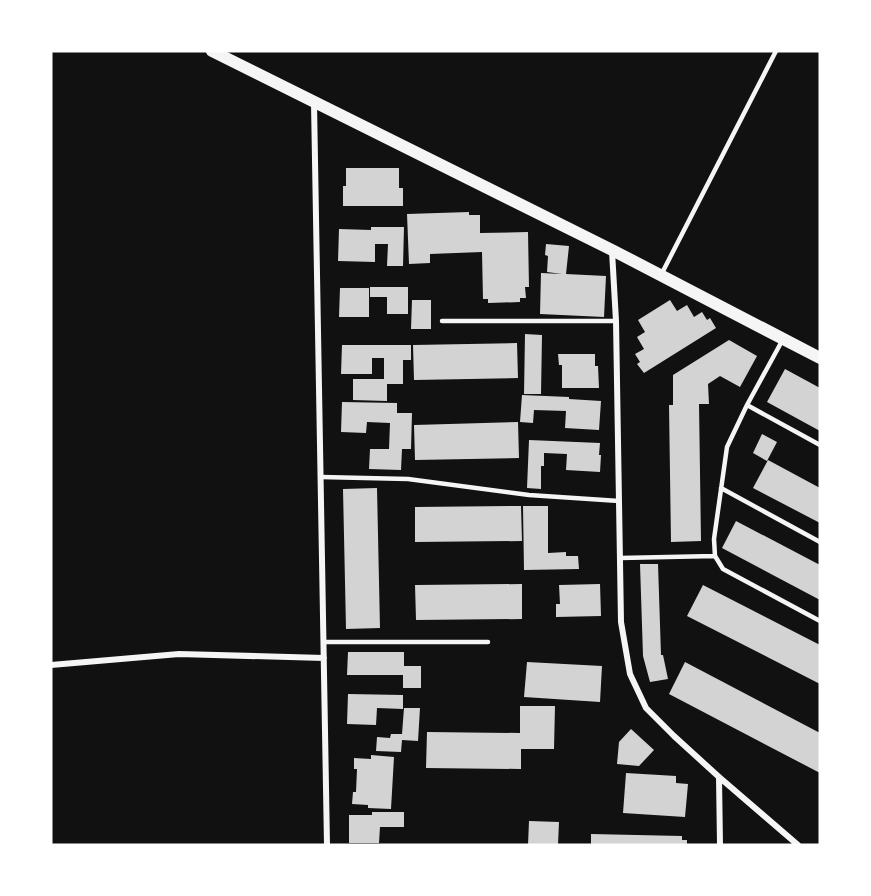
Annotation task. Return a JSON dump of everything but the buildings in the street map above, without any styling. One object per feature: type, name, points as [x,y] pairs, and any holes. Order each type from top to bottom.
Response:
[{"type":"main road","points":[[212,51],[612,250],[820,358]]},
{"type":"street","points":[[314,103],[327,845]]},
{"type":"street","points":[[612,250],[616,321],[621,622],[630,674],[646,708],[719,777],[798,845]]},
{"type":"street","points":[[51,665],[179,654],[324,658]]},
{"type":"street","points":[[719,777],[720,845]]},
{"type":"lane","points":[[661,276],[776,51]]},
{"type":"lane","points":[[442,321],[616,321]]},
{"type":"lane","points":[[783,339],[727,447],[714,539],[715,556],[723,569],[820,621]]},
{"type":"lane","points":[[747,405],[820,445]]},
{"type":"lane","points":[[321,477],[408,479],[529,495],[619,501]]},
{"type":"lane","points":[[721,488],[820,542]]},
{"type":"lane","points":[[620,558],[715,556]]},
{"type":"lane","points":[[324,642],[488,642]]}]
